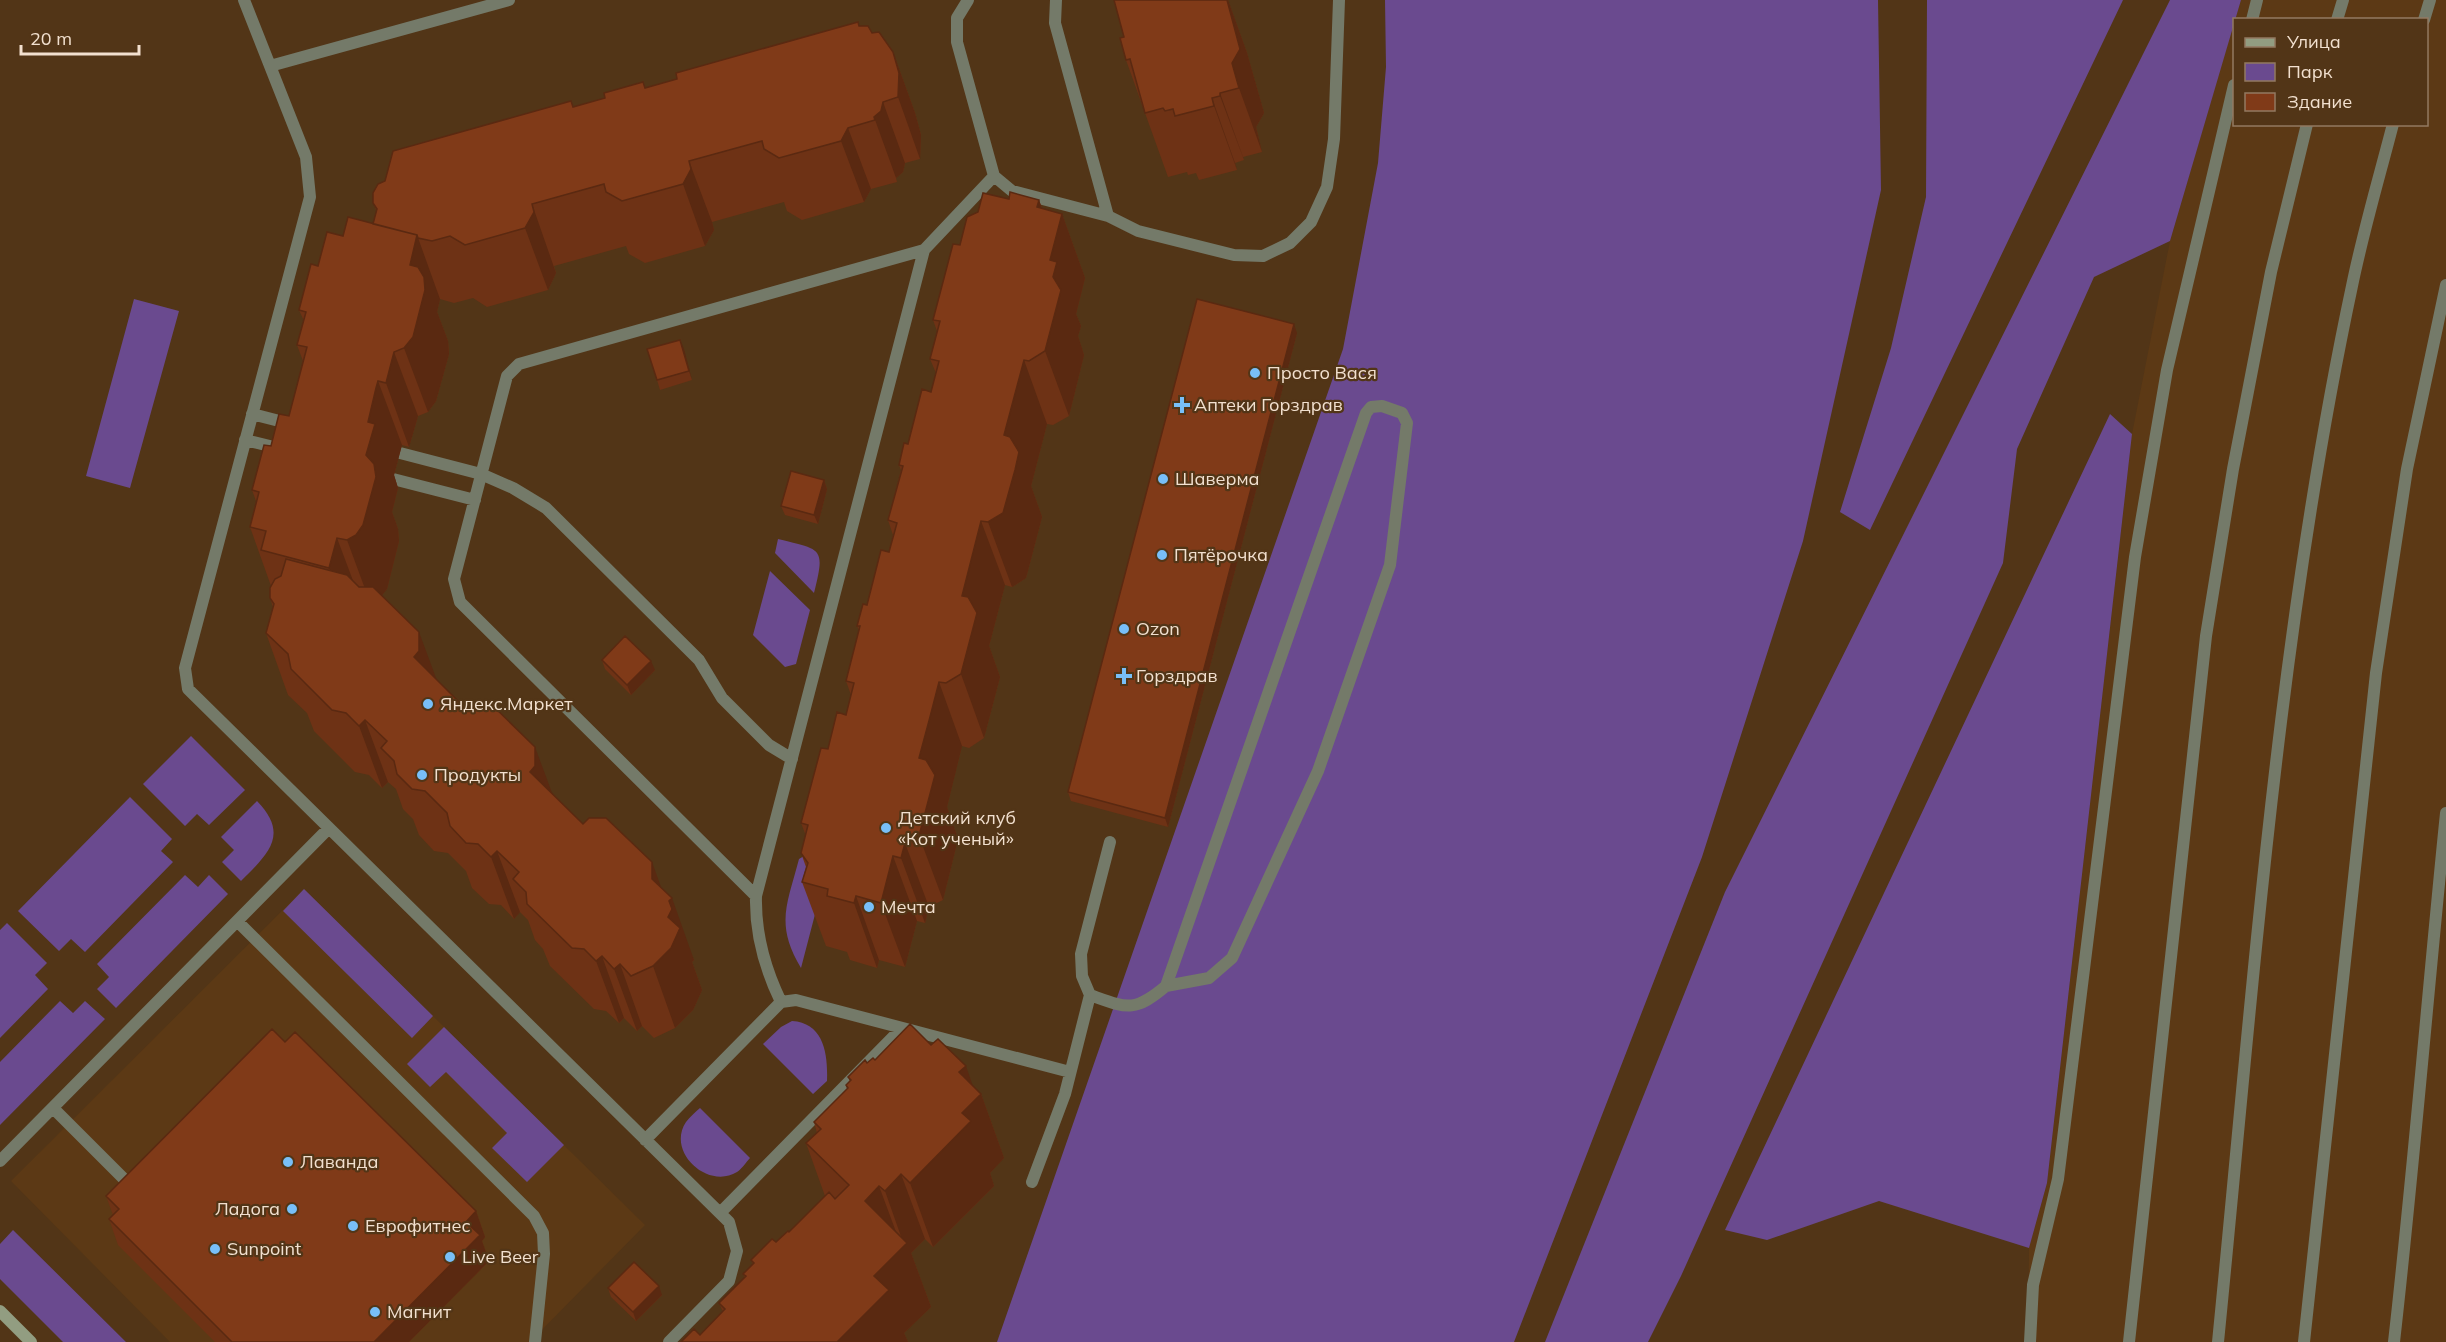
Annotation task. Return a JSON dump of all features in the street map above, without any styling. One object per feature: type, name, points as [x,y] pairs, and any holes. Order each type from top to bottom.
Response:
[{"type":"street","points":[[0,1311],[31,1342]]},
{"type":"lane","points":[[244,0],[306,157],[310,198],[185,668],[188,689],[729,1222],[737,1251],[729,1281],[669,1342]]},
{"type":"lane","points":[[270,66],[509,0]]},
{"type":"lane","points":[[968,0],[957,18],[957,42],[994,176],[1011,191],[1108,216],[1138,231],[1234,255],[1263,256],[1290,243],[1311,222],[1327,187],[1334,139],[1340,0]]},
{"type":"lane","points":[[1056,0],[1055,23],[1108,216]]},
{"type":"lane","points":[[2252,18],[2257,0]]},
{"type":"lane","points":[[2338,18],[2343,0]]},
{"type":"lane","points":[[2425,18],[2430,0]]},
{"type":"lane","points":[[2030,1342],[2033,1285],[2058,1179],[2135,557],[2165,380],[2233,93]]},
{"type":"lane","points":[[2129,1342],[2206,636],[2233,469],[2271,272],[2307,126]]},
{"type":"lane","points":[[2218,1342],[2276,766],[2308,530],[2352,286],[2392,126]]},
{"type":"lane","points":[[781,1002],[769,976],[755,927],[756,896],[924,250],[994,176]]},
{"type":"lane","points":[[756,896],[460,602],[454,579],[481,474],[507,376],[519,364],[924,250]]},
{"type":"lane","points":[[2304,1342],[2376,673],[2407,468],[2446,285]]},
{"type":"lane","points":[[1090,995],[1124,1007],[1147,1003],[1166,986],[1366,413],[1371,407],[1382,406],[1402,413],[1407,423],[1390,565],[1318,771],[1232,958],[1209,978],[1166,986]]},
{"type":"lane","points":[[252,414],[304,428]]},
{"type":"lane","points":[[245,440],[297,454]]},
{"type":"lane","points":[[400,453],[481,474],[513,488],[546,508],[699,660],[722,698],[769,745],[792,759]]},
{"type":"lane","points":[[393,478],[475,500]]},
{"type":"lane","points":[[2394,1342],[2415,1152],[2446,813]]},
{"type":"lane","points":[[0,1161],[329,828]]},
{"type":"lane","points":[[1032,1182],[1070,1072],[1090,995],[1082,976],[1080,954],[1110,842]]},
{"type":"lane","points":[[237,921],[534,1216],[543,1233],[544,1254],[535,1342]]},
{"type":"lane","points":[[645,1140],[781,1002],[796,1000],[1070,1072]]},
{"type":"lane","points":[[720,1213],[902,1028]]},
{"type":"lane","points":[[53,1108],[141,1196]]},
{"type":"shaded area","points":[[2241,0],[2446,0],[2446,1342],[2028,1342],[2029,1248],[2047,1183],[2132,434],[2170,241],[2233,25],[2233,126],[2428,126],[2428,18],[2235,18]]},
{"type":"shaded area","points":[[304,889],[645,1225],[530,1342],[170,1342],[11,1181]]},
{"type":"green space","points":[[1385,0],[1878,0],[1881,190],[1803,541],[1702,857],[1514,1342],[997,1342],[1343,349],[1378,163],[1386,67]]},
{"type":"green space","points":[[1927,0],[2123,0],[1870,530],[1840,512],[1891,348],[1926,197]]},
{"type":"green space","points":[[2170,0],[2241,0],[2236,18],[2233,18],[2233,27],[2170,241],[2094,277],[2017,449],[2003,563],[1681,1276],[1648,1342],[1545,1342],[1725,892]]},
{"type":"green space","points":[[134,299],[179,311],[130,488],[86,476]]},
{"type":"green space","points":[[2110,414],[2132,434],[2047,1183],[2029,1248],[1879,1201],[1767,1240],[1725,1230]]},
{"type":"green space","points":[[778,539],[803,545],[817,552],[819,566],[814,593],[775,553]]},
{"type":"green space","points":[[770,571],[810,610],[796,664],[785,667],[753,635]]},
{"type":"green space","points":[[191,736],[245,790],[209,825],[197,814],[185,826],[143,784]]},
{"type":"green space","points":[[130,797],[172,839],[161,851],[173,862],[85,952],[71,939],[59,951],[18,911]]},
{"type":"green space","points":[[257,801],[267,813],[272,824],[274,834],[272,844],[260,862],[241,881],[222,862],[234,850],[221,837]]},
{"type":"green space","points":[[816,849],[831,853],[801,968],[788,939],[786,914],[799,859]]},
{"type":"green space","points":[[185,875],[198,887],[209,875],[228,894],[116,1008],[97,989],[109,977],[97,964]]},
{"type":"green space","points":[[304,889],[433,1016],[412,1038],[283,911]]},
{"type":"green space","points":[[7,923],[47,963],[35,975],[48,989],[0,1038],[0,930]]},
{"type":"green space","points":[[60,1001],[73,1013],[85,1001],[105,1019],[0,1125],[0,1062]]},
{"type":"green space","points":[[792,1021],[811,1027],[822,1042],[825,1051],[827,1081],[813,1094],[763,1044],[781,1027]]},
{"type":"green space","points":[[444,1027],[564,1145],[527,1182],[492,1148],[507,1133],[446,1072],[430,1087],[407,1064]]},
{"type":"green space","points":[[700,1108],[750,1158],[737,1172],[726,1176],[714,1176],[693,1165],[686,1156],[681,1145],[681,1134],[686,1122]]},
{"type":"green space","points":[[13,1230],[126,1342],[63,1342],[0,1279],[0,1244]]},
{"type":"building","points":[[1114,0],[1227,0],[1240,49],[1232,63],[1239,88],[1220,93],[1220,96],[1212,98],[1214,106],[1175,116],[1173,109],[1165,111],[1163,108],[1145,113],[1130,59],[1126,60],[1120,38],[1124,37]]},
{"type":"building","points":[[858,22],[859,26],[868,26],[872,33],[879,32],[893,52],[899,73],[898,97],[883,102],[881,111],[874,117],[875,120],[848,128],[841,141],[779,158],[764,149],[762,141],[689,161],[691,169],[683,184],[622,201],[606,192],[604,184],[532,204],[534,212],[525,228],[465,245],[450,236],[432,241],[373,224],[377,209],[373,203],[373,193],[378,184],[385,181],[393,151],[571,101],[573,107],[605,98],[604,93],[643,82],[645,88],[677,79],[676,73]]},
{"type":"building","points":[[1010,192],[1039,200],[1037,207],[1062,214],[1050,260],[1057,262],[1053,277],[1061,290],[1045,351],[1029,361],[1024,360],[1004,435],[1010,437],[1019,452],[1003,513],[988,522],[981,521],[962,596],[968,597],[977,613],[961,674],[946,683],[939,682],[919,758],[926,760],[935,775],[919,836],[905,843],[901,858],[893,856],[881,903],[856,896],[854,903],[827,896],[828,889],[802,882],[808,863],[801,853],[808,825],[801,823],[821,748],[828,749],[837,712],[846,715],[854,683],[846,681],[860,626],[857,626],[863,604],[867,605],[881,550],[889,552],[897,523],[888,520],[903,466],[899,465],[904,443],[908,444],[922,389],[931,392],[939,361],[930,359],[940,321],[933,320],[953,244],[960,245],[967,217],[978,212],[983,193],[1009,199]]},
{"type":"building","points":[[348,217],[417,235],[410,265],[418,267],[424,277],[425,290],[413,337],[404,348],[394,352],[386,383],[378,381],[376,388],[368,422],[375,424],[366,455],[374,464],[376,477],[363,525],[356,535],[347,540],[337,538],[329,568],[261,550],[266,531],[250,527],[259,492],[252,490],[264,445],[271,446],[279,414],[289,416],[307,347],[297,345],[306,312],[299,310],[311,264],[318,266],[327,232],[343,236]]},
{"type":"building","points":[[1197,299],[1294,324],[1165,818],[1068,792]]},
{"type":"building","points":[[680,340],[689,371],[657,380],[647,349]]},
{"type":"building","points":[[791,471],[824,480],[814,515],[781,506]]},
{"type":"building","points":[[286,559],[347,575],[359,587],[373,587],[419,632],[419,651],[414,657],[466,709],[472,703],[490,703],[535,747],[535,766],[530,772],[583,824],[589,818],[606,818],[652,862],[652,879],[672,898],[669,901],[672,909],[668,917],[680,928],[671,948],[653,966],[631,976],[620,964],[614,969],[602,956],[596,961],[584,949],[572,948],[527,904],[526,892],[513,879],[519,872],[497,851],[491,857],[478,844],[466,843],[450,826],[447,813],[425,791],[412,789],[397,774],[394,761],[381,748],[387,741],[365,720],[359,726],[346,713],[332,710],[291,669],[288,654],[266,633],[274,604],[270,598],[270,588],[275,579],[281,576]]},
{"type":"building","points":[[625,636],[651,661],[627,685],[602,660]]},
{"type":"building","points":[[910,1024],[931,1045],[938,1039],[966,1066],[959,1072],[981,1094],[962,1113],[971,1121],[910,1183],[901,1174],[885,1191],[879,1186],[865,1201],[907,1243],[874,1276],[889,1290],[837,1342],[681,1342],[694,1329],[700,1335],[725,1309],[719,1303],[746,1276],[743,1274],[754,1263],[751,1260],[772,1239],[776,1242],[789,1232],[829,1192],[835,1199],[849,1185],[806,1143],[821,1129],[814,1122],[848,1088],[846,1085],[851,1080],[848,1077],[865,1060],[867,1063],[873,1058],[875,1060]]},
{"type":"building","name":"Ладога","points":[[272,1029],[285,1042],[295,1032],[476,1211],[466,1222],[480,1235],[374,1342],[232,1342],[109,1219],[119,1209],[106,1196]]},
{"type":"building","points":[[634,1262],[659,1286],[633,1312],[608,1288]]},
{"type":"place","name":"Просто Вася","points":[[1255,373]]},
{"type":"place","name":"Аптеки Горздрав","points":[[1182,405]]},
{"type":"place","name":"Шаверма","points":[[1163,479]]},
{"type":"place","name":"Пятёрочка","points":[[1162,555]]},
{"type":"place","name":"Ozon","points":[[1124,629]]},
{"type":"place","name":"Горздрав","points":[[1124,676]]},
{"type":"place","name":"Яндекс.Маркет","points":[[428,704]]},
{"type":"place","name":"Продукты","points":[[422,775]]},
{"type":"place","name":"Детский клуб «Кот ученый»","points":[[886,828]]},
{"type":"place","name":"Мечта","points":[[869,907]]},
{"type":"place","name":"Лаванда","points":[[288,1162]]},
{"type":"place","name":"Ладога","points":[[292,1209]]},
{"type":"place","name":"Еврофитнес","points":[[353,1226]]},
{"type":"place","name":"Sunpoint","points":[[215,1249]]},
{"type":"place","name":"Live Beer","points":[[450,1257]]},
{"type":"place","name":"Магнит","points":[[375,1312]]}]
